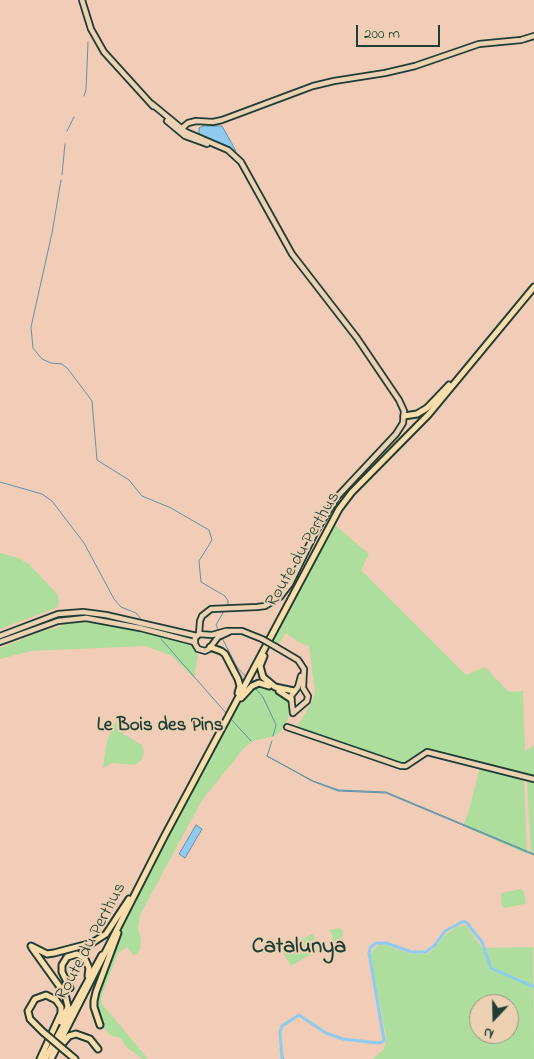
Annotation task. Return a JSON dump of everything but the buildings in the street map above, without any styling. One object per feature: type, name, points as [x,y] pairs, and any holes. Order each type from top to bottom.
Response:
[{"type":"main road","points":[[82,0],[91,29],[104,52],[172,125],[184,132],[228,150],[237,157],[246,169],[292,254],[356,338],[403,407],[403,423],[396,434],[337,497],[290,584],[280,597],[265,606],[216,608],[206,612],[200,621],[198,635],[194,642]]},
{"type":"main road","points":[[184,132],[196,121],[213,122],[222,120],[313,86],[415,66],[479,44],[521,40],[534,36]]},
{"type":"main road","points":[[152,104],[184,132]]},
{"type":"main road","name":"Route du Perthus","points":[[52,1059],[164,838],[339,509],[352,492],[429,414],[534,287]]},
{"type":"main road","points":[[404,416],[417,414],[427,408],[451,383],[458,380]]},
{"type":"main road","points":[[211,646],[211,639],[202,627],[204,618],[215,610],[222,608]]},
{"type":"main road","points":[[0,636],[58,614],[84,612],[198,635],[242,631],[262,639],[298,660],[302,667],[304,674],[303,688],[308,696],[308,701],[293,713],[292,702],[300,681],[302,667]]},
{"type":"main road","points":[[0,642],[58,620],[86,618],[140,628],[194,642],[197,648],[205,651],[218,638],[229,632]]},
{"type":"main road","points":[[272,636],[260,666],[260,672],[267,682],[275,687],[305,692]]},
{"type":"main road","points":[[211,646],[225,654],[238,679],[240,686],[236,703]]},
{"type":"main road","points":[[231,712],[248,689],[259,683],[271,687],[299,707]]},
{"type":"main road","points":[[287,727],[401,766],[406,766],[427,752],[534,779]]},
{"type":"main road","points":[[100,1025],[94,1007],[96,992],[125,918],[164,838]]},
{"type":"main road","name":"Route du Perthus","points":[[42,1059],[75,1003],[164,838]]},
{"type":"main road","points":[[42,1059],[66,1013],[68,1001],[31,946],[46,954],[54,954],[99,940],[111,928],[150,862]]},
{"type":"main road","points":[[70,988],[64,978],[63,960],[77,954],[88,962],[90,972],[75,1003]]},
{"type":"main road","points":[[42,1059],[61,1013],[61,1007],[56,1000],[46,995],[35,999],[28,1011],[30,1020],[43,1032],[69,1054],[75,1059]]},
{"type":"main road","points":[[52,1059],[65,1040],[69,1036],[76,1034],[90,1039],[98,1049]]},
{"type":"green space","points":[[335,525],[369,554],[361,570],[466,675],[485,667],[509,692],[523,691],[525,751],[534,745],[534,777],[427,750],[407,763],[398,764],[301,731],[297,727],[312,702],[315,692],[309,646],[298,642],[286,633],[278,645],[272,642]]},
{"type":"green space","points":[[0,553],[18,558],[29,564],[58,595],[58,607],[0,629]]},
{"type":"green space","points":[[72,621],[104,624],[189,643],[197,651],[198,656],[194,678],[172,656],[145,646],[31,651],[0,659],[0,648]]},
{"type":"green space","points":[[259,685],[271,688],[286,697],[290,709],[287,721],[281,731],[275,736],[253,741],[245,747],[202,800],[140,915],[138,929],[141,940],[140,950],[134,956],[127,947],[118,953],[101,998],[102,1004],[148,1059],[143,1059],[127,1048],[121,1038],[110,1035],[104,1028],[96,1007],[98,993],[126,918],[166,839],[233,714],[249,691]]},
{"type":"green space","points":[[118,716],[129,722],[123,734],[142,745],[144,753],[141,760],[135,765],[112,763],[103,768],[107,741]]},
{"type":"green space","points":[[480,767],[524,778],[527,854],[463,826]]},
{"type":"green space","points":[[527,779],[534,780],[534,855],[531,854]]},
{"type":"green space","points":[[521,889],[524,892],[526,903],[504,908],[502,906],[501,893]]},
{"type":"green space","points":[[466,925],[482,948],[533,947],[534,1059],[373,1059],[384,1049],[386,1036],[370,958],[372,951],[380,944],[412,954],[427,954],[433,950],[444,936],[456,927]]},
{"type":"green space","points":[[339,928],[342,929],[343,936],[341,937],[344,950],[346,951],[344,954],[333,948],[331,940],[333,939],[331,932],[329,932]]},
{"type":"green space","points":[[313,934],[318,950],[291,966],[281,949]]},
{"type":"water","points":[[203,126],[222,126],[236,151],[199,134],[199,128]]},
{"type":"water","points":[[60,615],[103,615],[189,636],[189,639],[144,628],[70,618],[0,641],[0,637]]},
{"type":"water","points":[[267,756],[313,781],[339,790],[386,792],[534,855],[386,793],[338,791],[312,781]]},
{"type":"water","points":[[196,825],[202,829],[185,858],[179,854]]},
{"type":"waterway","points":[[84,96],[86,90],[88,42]]},
{"type":"waterway","points":[[67,131],[74,117]]},
{"type":"waterway","points":[[62,175],[65,144]]},
{"type":"waterway","points":[[61,180],[52,233],[31,327],[33,348],[42,359],[51,363],[62,364],[68,369],[92,401],[97,460],[129,480],[142,496],[171,508],[209,530],[212,540],[199,561],[201,582],[225,596],[228,606]]},
{"type":"waterway","points":[[0,482],[42,494],[52,501],[84,543],[114,599],[121,607],[136,613],[141,619]]},
{"type":"waterway","points":[[219,631],[216,625],[224,611]]},
{"type":"waterway","points":[[222,638],[237,667],[246,677]]},
{"type":"waterway","points":[[161,639],[226,713]]},
{"type":"waterway","points":[[255,688],[263,697],[276,725],[273,736]]},
{"type":"waterway","points":[[231,719],[251,741]]},
{"type":"waterway","points":[[267,756],[272,741]]},
{"type":"waterway","points":[[282,1059],[280,1032],[282,1026],[299,1015],[326,1033],[343,1039],[378,1043],[384,1040],[369,953],[370,948],[376,943],[386,943],[412,952],[426,952],[435,945],[445,931],[464,921],[482,942],[491,968],[534,987]]},
{"type":"district","name":"Le Bois des Pins","points":[[160,727]]},
{"type":"district","name":"Catalunya","points":[[299,948]]}]
